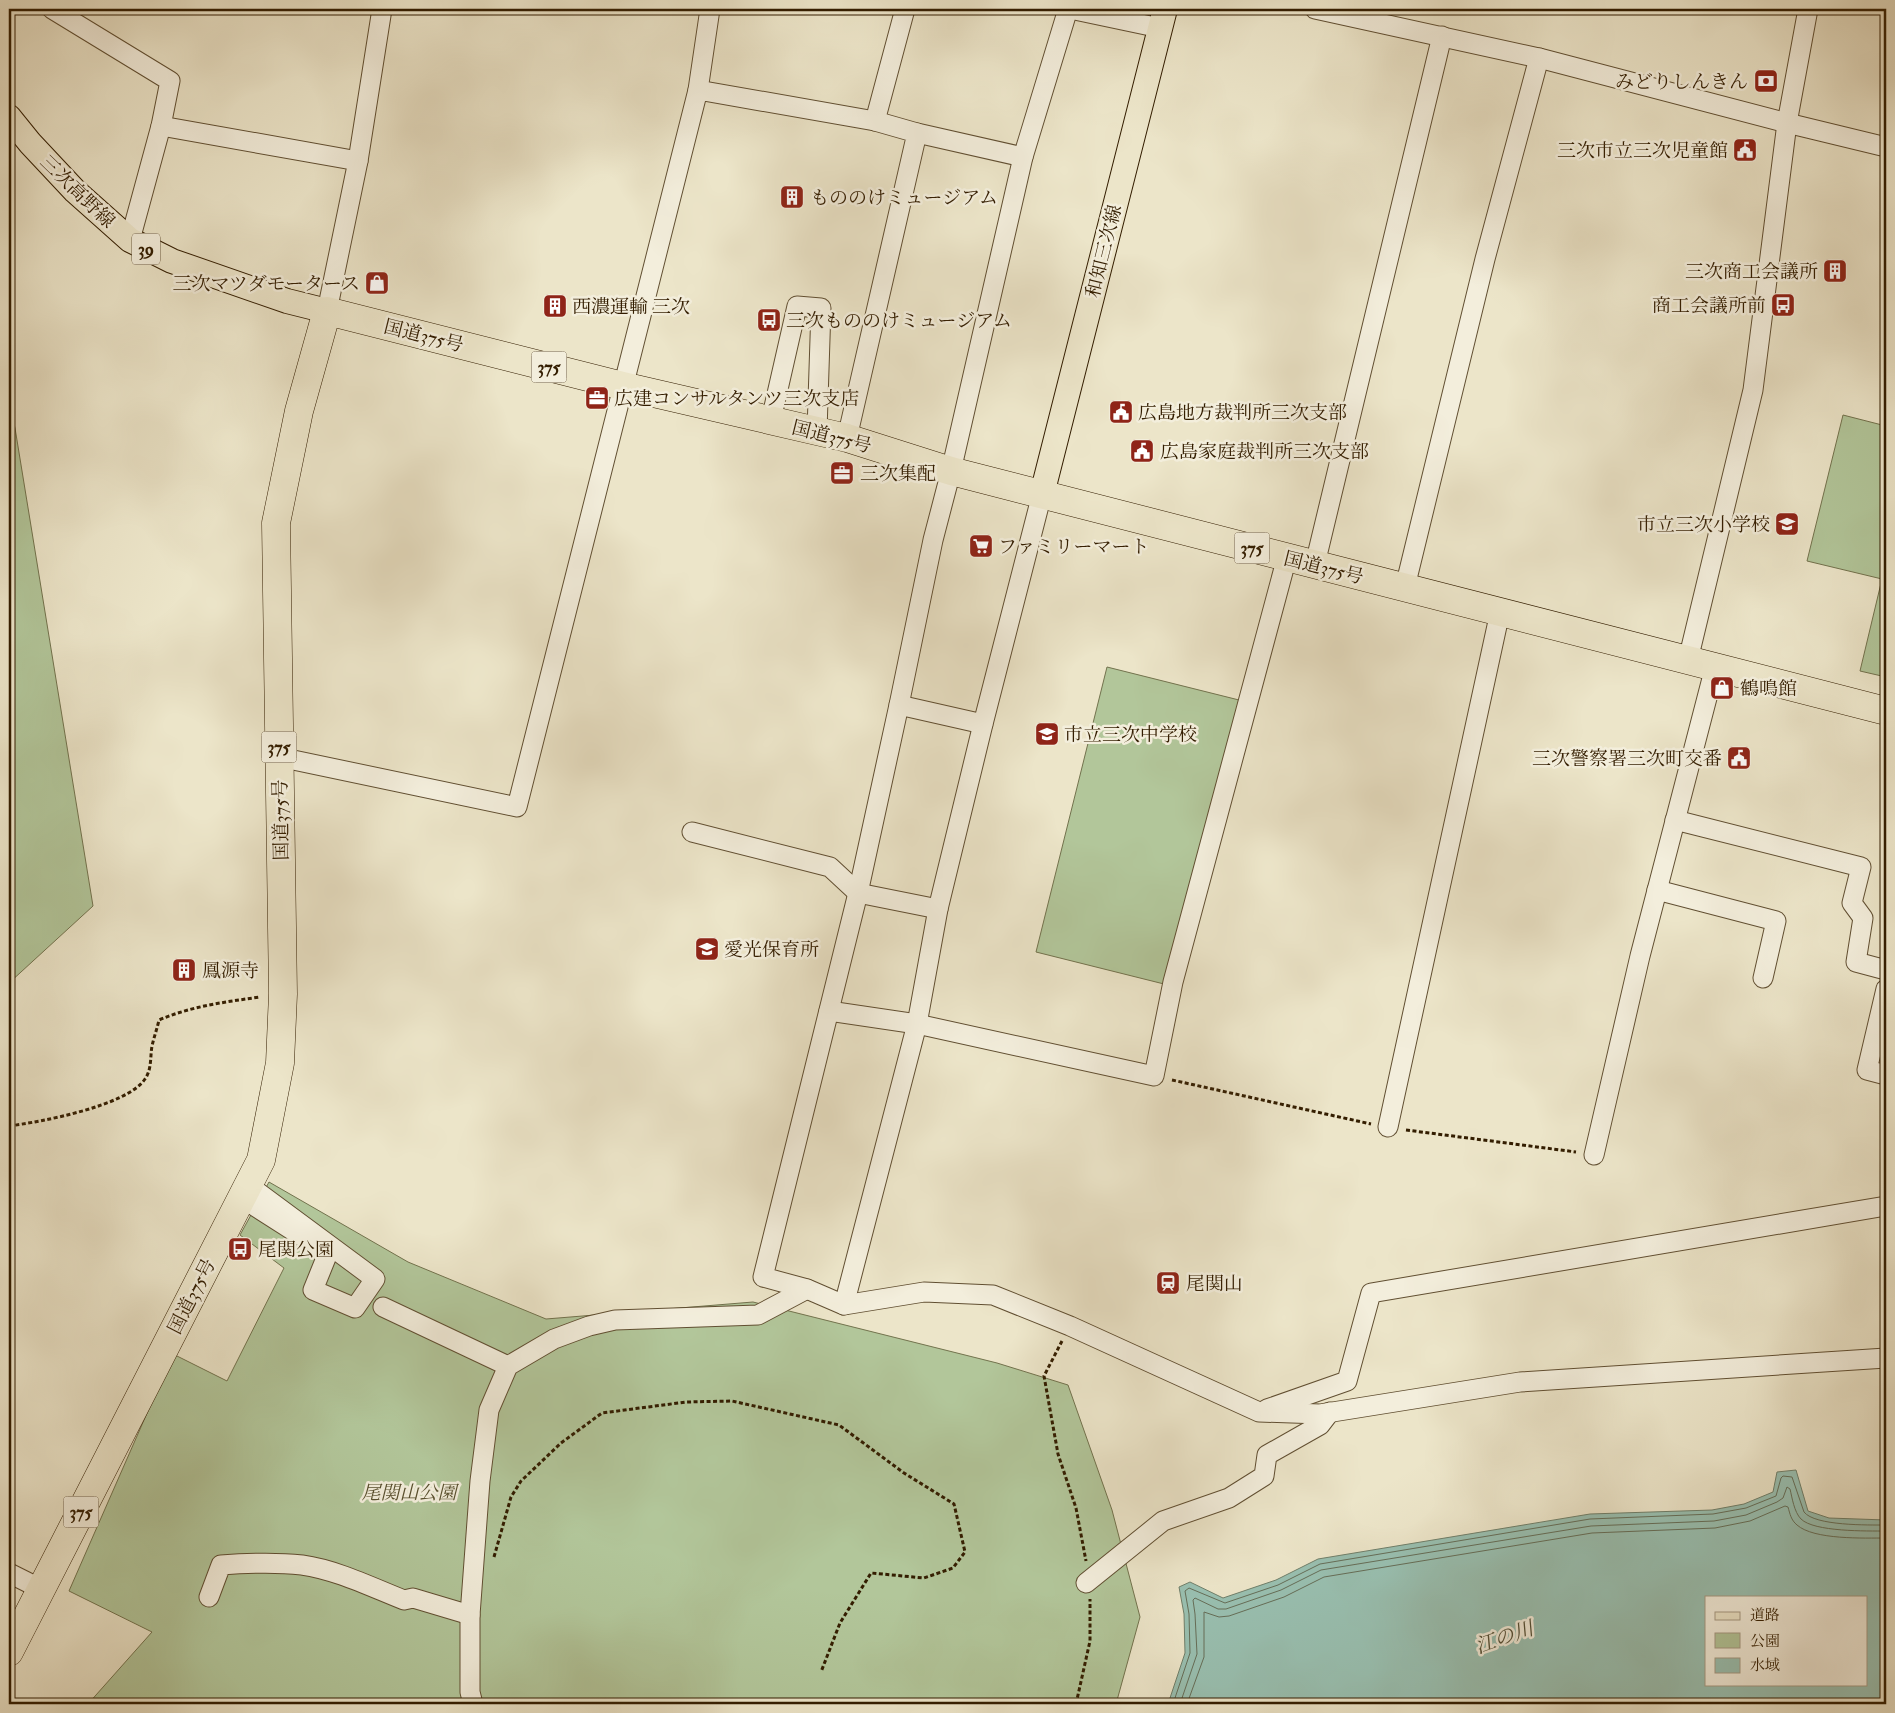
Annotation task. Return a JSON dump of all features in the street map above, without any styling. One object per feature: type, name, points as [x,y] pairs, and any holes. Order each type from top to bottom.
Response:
[{"type":"highway","name":"国道375号","points":[[9,1652],[261,1160],[280,1063],[283,994],[276,522],[299,411],[327,311],[623,386],[847,438],[951,471],[1886,711]]},
{"type":"main road","name":"和知三次線","points":[[1042,494],[1163,18]]},
{"type":"main road","name":"三次高野線","points":[[9,117],[30,143],[75,191],[130,240],[172,262],[287,301],[327,311]]},
{"type":"street","points":[[52,9],[170,81],[161,126],[130,240]]},
{"type":"street","points":[[327,311],[358,161],[382,9]]},
{"type":"street","points":[[279,757],[517,807],[698,90],[710,9]]},
{"type":"street","points":[[875,121],[906,9]]},
{"type":"street","points":[[1163,18],[1069,9],[1023,157],[951,471],[933,540],[858,893],[763,1277],[807,1289],[844,1305],[924,1292],[994,1295],[1070,1326],[1259,1412],[1320,1414],[1520,1382],[1886,1358]]},
{"type":"street","points":[[1315,9],[1539,58],[1886,147]]},
{"type":"street","points":[[1688,660],[1753,390],[1787,123],[1808,9]]},
{"type":"street","points":[[1315,564],[1442,36]]},
{"type":"street","points":[[1405,587],[1485,259],[1539,58]]},
{"type":"street","points":[[698,90],[875,121],[917,133],[1023,157]]},
{"type":"street","points":[[161,126],[358,161]]},
{"type":"street","points":[[847,438],[917,133]]},
{"type":"street","points":[[771,420],[797,306],[820,308],[817,431]]},
{"type":"street","points":[[844,1305],[917,1024],[938,909],[1042,494]]},
{"type":"street","points":[[829,1011],[917,1024],[1154,1076],[1172,982],[1287,557]]},
{"type":"street","points":[[1388,1127],[1500,612]]},
{"type":"street","points":[[1594,1154],[1657,890],[1715,667]]},
{"type":"street","points":[[899,705],[983,724]]},
{"type":"street","points":[[1675,820],[1861,867],[1852,903],[1863,918],[1856,962],[1886,970]]},
{"type":"street","points":[[692,832],[830,867],[858,893],[938,909]]},
{"type":"street","points":[[1657,890],[1776,920],[1763,978]]},
{"type":"street","points":[[1886,989],[1867,1070],[1886,1075]]},
{"type":"street","points":[[245,1191],[375,1279],[355,1308],[313,1290],[328,1253],[245,1191]]},
{"type":"street","points":[[1259,1412],[1347,1380],[1371,1294],[1886,1206]]},
{"type":"street","points":[[473,1704],[470,1692],[470,1615],[480,1481],[489,1410],[508,1366],[554,1339],[589,1326],[614,1320],[758,1315],[807,1289]]},
{"type":"street","points":[[383,1307],[508,1366]]},
{"type":"street","points":[[1088,1586],[1163,1521],[1229,1498],[1264,1476],[1267,1455],[1320,1425],[1330,1412]]},
{"type":"street","points":[[209,1596],[221,1565],[266,1563],[303,1565],[342,1576],[404,1600],[413,1598],[470,1615]]},
{"type":"street","points":[[9,1573],[41,1589]]},
{"type":"path","points":[[9,1126],[41,1121],[127,1095],[145,1080],[151,1065],[152,1047],[159,1020],[178,1012],[215,1003],[283,994]]},
{"type":"path","points":[[1154,1076],[1388,1127],[1594,1154]]},
{"type":"path","points":[[1070,1326],[1044,1376],[1058,1454],[1076,1508],[1086,1563]]},
{"type":"path","points":[[493,1562],[512,1497],[521,1481],[561,1443],[602,1412],[686,1402],[732,1400],[839,1425],[904,1473],[954,1504],[965,1552],[953,1568],[924,1578],[871,1573],[840,1623],[821,1672]]},
{"type":"path","points":[[1076,1704],[1090,1641],[1088,1586]]},
{"type":"green space","points":[[9,404],[15,428],[93,906],[9,983]]},
{"type":"green space","points":[[1843,415],[1886,426],[1886,677],[1860,671],[1882,579],[1807,561]]},
{"type":"green space","points":[[1107,667],[1239,700],[1168,985],[1036,952]]},
{"type":"green space","name":"尾関山公園","points":[[269,1182],[408,1262],[546,1319],[753,1302],[997,1363],[1068,1385],[1112,1510],[1140,1617],[1116,1704],[88,1704],[152,1632],[69,1591],[173,1354],[227,1381],[284,1268],[240,1235]]},
{"type":"water","name":"江の川","points":[[1796,1470],[1808,1511],[1829,1518],[1886,1520],[1886,1704],[1168,1704],[1185,1653],[1184,1614],[1179,1587],[1190,1582],[1223,1598],[1276,1580],[1318,1559],[1590,1514],[1712,1510],[1744,1504],[1773,1492],[1777,1472]]},
{"type":"place","name":"みどりしんきん","points":[[1766,81]]},
{"type":"place","name":"三次市立三次児童館","points":[[1745,150]]},
{"type":"place","name":"もののけミュージアム","points":[[792,197]]},
{"type":"place","name":"三次商工会議所","points":[[1835,271]]},
{"type":"place","name":"三次マツダモータース","points":[[377,283]]},
{"type":"place","name":"商工会議所前","points":[[1783,305]]},
{"type":"place","name":"西濃運輸 三次","points":[[555,306]]},
{"type":"place","name":"三次もののけミュージアム","points":[[769,320]]},
{"type":"place","name":"広建コンサルタンツ三次支店","points":[[597,398]]},
{"type":"place","name":"広島地方裁判所三次支部","points":[[1121,412]]},
{"type":"place","name":"広島家庭裁判所三次支部","points":[[1142,451]]},
{"type":"place","name":"三次集配","points":[[842,473]]},
{"type":"place","name":"市立三次小学校","points":[[1787,524]]},
{"type":"place","name":"ファミリーマート","points":[[981,546]]},
{"type":"place","name":"鶴鳴館","points":[[1722,688]]},
{"type":"place","name":"市立三次中学校","points":[[1047,734]]},
{"type":"place","name":"三次警察署三次町交番","points":[[1739,758]]},
{"type":"place","name":"愛光保育所","points":[[707,949]]},
{"type":"place","name":"鳳源寺","points":[[184,970]]},
{"type":"place","name":"尾関公園","points":[[240,1249]]},
{"type":"place","name":"尾関山","points":[[1168,1283]]}]
